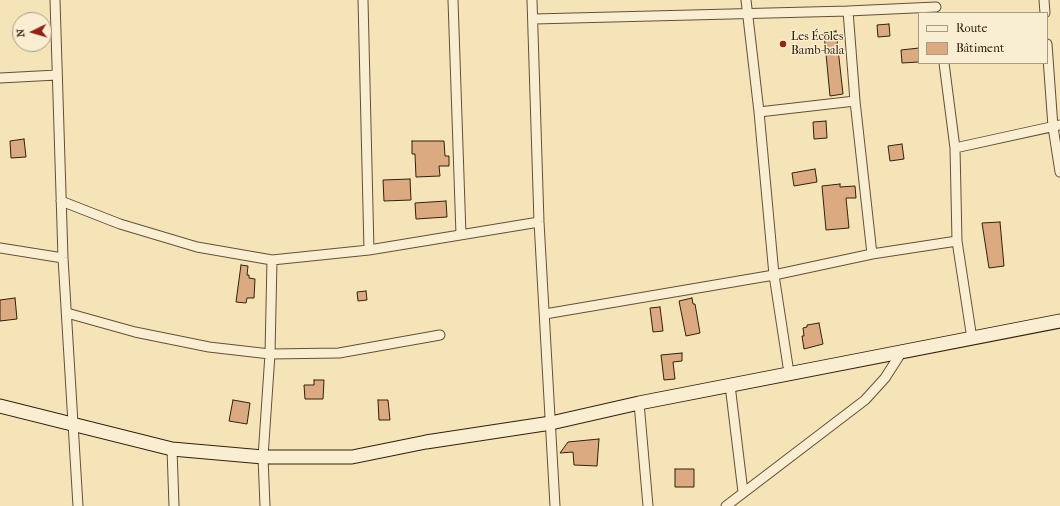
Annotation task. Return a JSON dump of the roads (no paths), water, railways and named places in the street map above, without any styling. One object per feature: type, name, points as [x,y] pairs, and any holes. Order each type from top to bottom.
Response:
[{"type":"street","points":[[55,0],[63,258],[78,506]]},
{"type":"street","points":[[363,0],[368,250]]},
{"type":"street","points":[[453,0],[461,235]]},
{"type":"street","points":[[532,0],[534,19],[539,222],[551,423],[554,506]]},
{"type":"street","points":[[746,0],[746,12],[759,112],[774,275],[789,373]]},
{"type":"street","points":[[1044,0],[1045,12]]},
{"type":"street","points":[[534,19],[746,12],[848,11],[936,7]]},
{"type":"street","points":[[848,11],[855,101],[872,254]]},
{"type":"street","points":[[1048,52],[1057,126],[1060,172]]},
{"type":"street","points":[[944,64],[955,148],[957,241],[972,339]]},
{"type":"street","points":[[0,78],[57,75]]},
{"type":"street","points":[[759,112],[855,101]]},
{"type":"street","points":[[955,148],[1057,126]]},
{"type":"street","points":[[61,201],[120,224],[197,247],[272,260],[368,250],[539,222]]},
{"type":"street","points":[[545,314],[774,275],[872,254],[957,241]]},
{"type":"street","points":[[0,248],[63,258]]},
{"type":"street","points":[[265,506],[263,457],[270,354],[272,260]]},
{"type":"street","points":[[67,313],[135,332],[210,347],[270,354],[339,353],[440,335]]},
{"type":"street","points":[[0,406],[172,449],[263,457],[352,457],[426,442],[551,423],[639,403],[789,373],[902,353],[1060,321]]},
{"type":"street","points":[[726,506],[865,400],[885,378],[902,353]]},
{"type":"street","points":[[730,385],[743,492]]},
{"type":"street","points":[[639,403],[648,506]]},
{"type":"street","points":[[172,449],[174,506]]},
{"type":"place","name":"Les Écoles Bamb-bala","points":[[783,44]]}]
